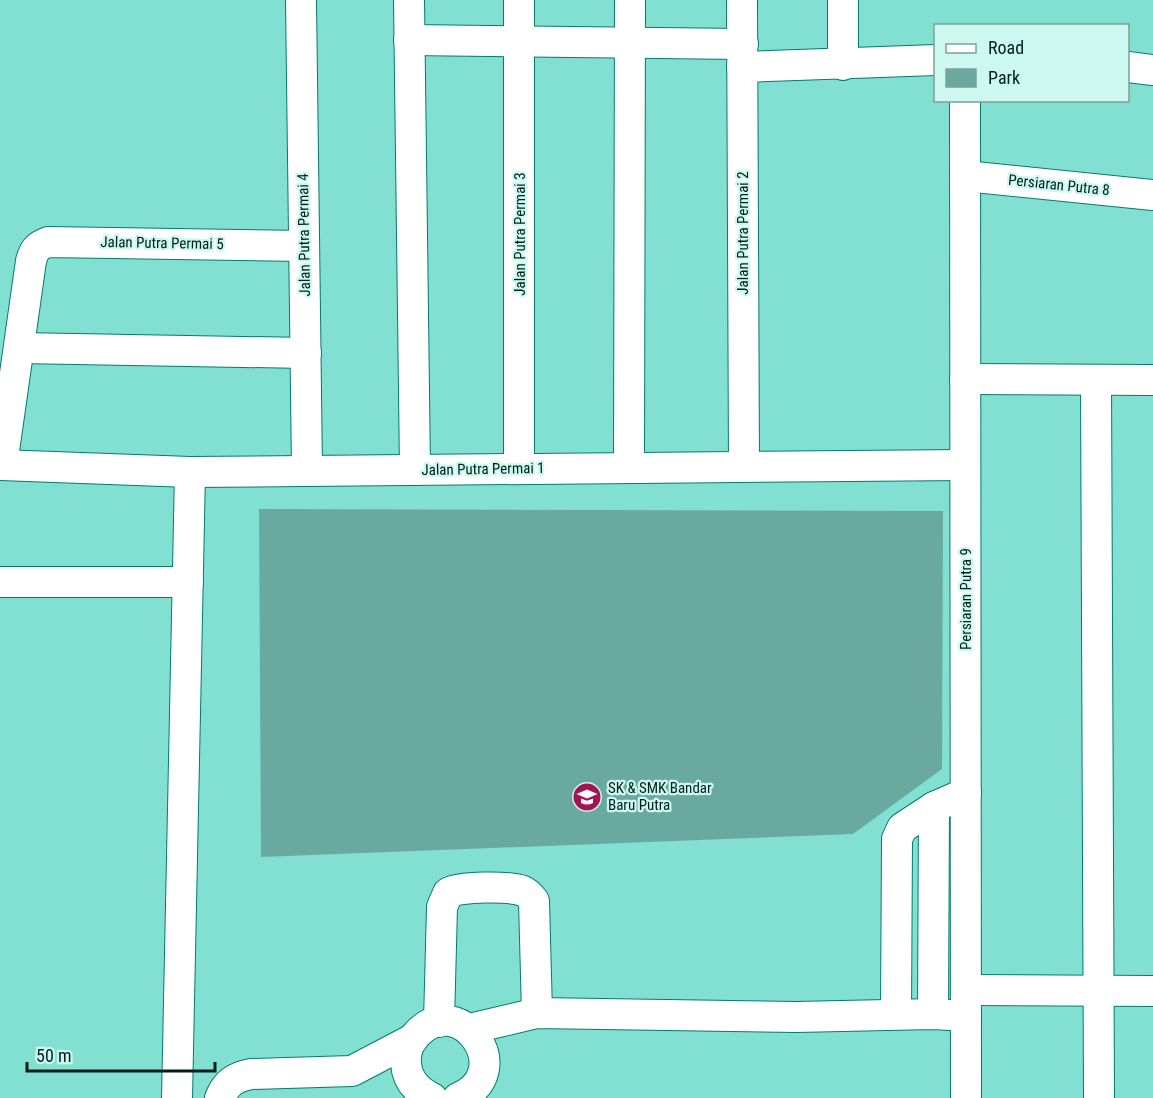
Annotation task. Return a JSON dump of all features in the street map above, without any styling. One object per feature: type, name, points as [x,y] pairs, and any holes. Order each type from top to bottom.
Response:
[{"type":"street","name":"Jalan Putra Permai 4","points":[[301,0],[307,470]]},
{"type":"street","points":[[409,0],[415,470]]},
{"type":"street","name":"Jalan Putra Permai 3","points":[[519,0],[519,468]]},
{"type":"street","points":[[629,467],[630,0]]},
{"type":"street","name":"Jalan Putra Permai 2","points":[[742,0],[744,466]]},
{"type":"street","points":[[843,0],[843,65]]},
{"type":"street","points":[[409,40],[520,43],[631,42],[843,65],[934,60]]},
{"type":"street","points":[[1129,67],[1153,70]]},
{"type":"street","name":"Persiaran Putra 9","points":[[965,102],[966,1098]]},
{"type":"street","name":"Persiaran Putra 8","points":[[965,176],[1153,195]]},
{"type":"street","name":"Jalan Putra Permai 5","points":[[19,348],[34,250],[48,242],[304,246]]},
{"type":"street","points":[[1,465],[19,348],[306,353]]},
{"type":"street","points":[[965,380],[1153,380]]},
{"type":"street","points":[[1096,380],[1099,1098]]},
{"type":"street","name":"Jalan Putra Permai 1","points":[[1,465],[190,472],[965,465]]},
{"type":"street","points":[[177,1098],[190,472]]},
{"type":"street","points":[[0,582],[188,582]]},
{"type":"street","points":[[896,1014],[898,834],[906,824],[934,807],[966,793]]},
{"type":"street","points":[[933,1014],[934,807]]},
{"type":"street","points":[[439,1022],[442,907],[448,894],[461,888],[517,890],[530,895],[534,901],[537,1013]]},
{"type":"street","points":[[220,1098],[226,1087],[236,1078],[251,1074],[352,1071],[413,1039],[429,1025],[439,1022],[454,1023],[469,1029],[537,1013],[796,1017],[933,1014],[966,1003],[1098,991],[1153,991]]},
{"type":"street","points":[[458,1098],[477,1084],[484,1068],[483,1051],[469,1029]]},
{"type":"street","points":[[413,1039],[406,1055],[408,1072],[416,1088],[432,1098]]},
{"type":"green space","points":[[259,509],[943,511],[942,769],[853,834],[261,857]]},
{"type":"place","name":"SK & SMK Bandar Baru Putra","points":[[587,797]]}]
